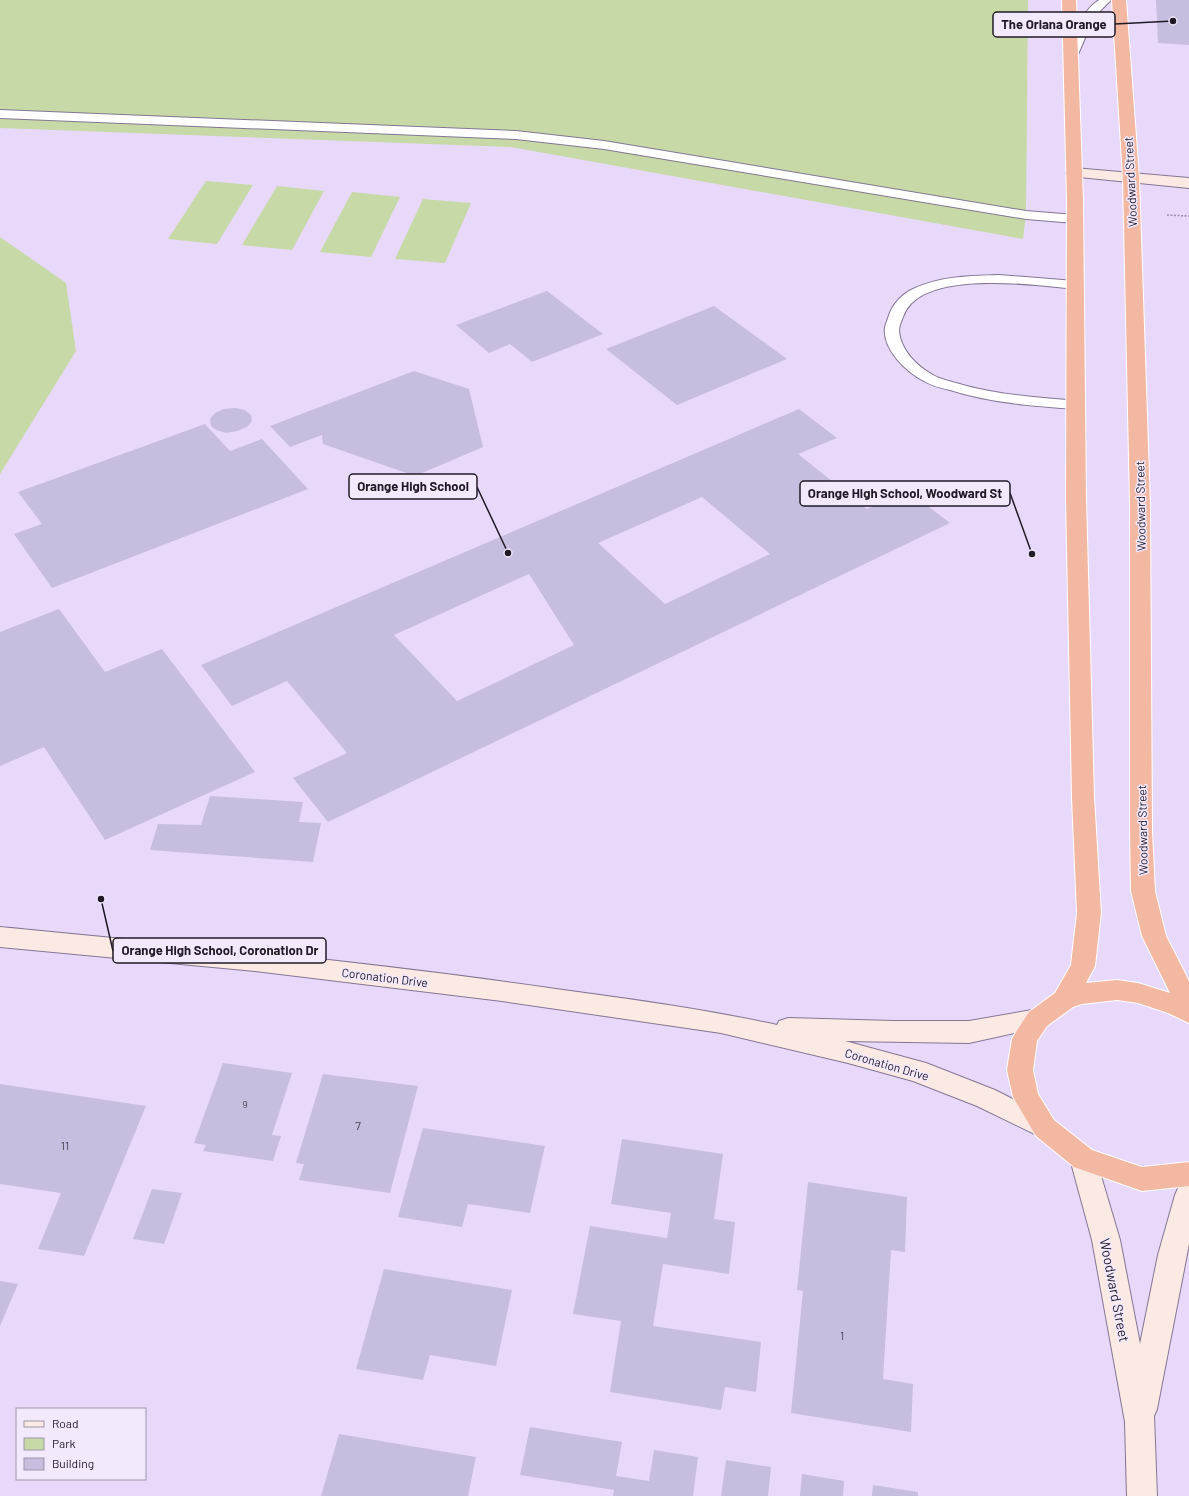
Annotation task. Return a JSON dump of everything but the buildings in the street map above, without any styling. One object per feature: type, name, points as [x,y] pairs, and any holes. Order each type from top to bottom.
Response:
[{"type":"highway","points":[[1064,1000],[1083,966],[1089,921],[1089,885],[1083,789],[1076,498],[1075,219],[1072,57],[1069,0]]},
{"type":"highway","name":"Woodward Street","points":[[1119,0],[1131,178],[1140,505],[1141,832],[1143,892],[1154,936],[1174,979],[1189,1002]]},
{"type":"highway","points":[[1189,1013],[1176,1005],[1138,993],[1117,990],[1081,994],[1064,1000],[1038,1019],[1025,1039],[1020,1070],[1026,1097],[1045,1128],[1083,1159],[1142,1179],[1189,1174]]},
{"type":"main road","points":[[1074,173],[1189,183]]},
{"type":"main road","name":"Coronation Drive","points":[[0,937],[255,961],[502,991],[721,1023],[848,1052],[917,1071],[986,1098],[1045,1128]]},
{"type":"main road","name":"Coronation Drive","points":[[721,1023],[834,1030],[969,1032],[1038,1019]]},
{"type":"main road","name":"Woodward Street","points":[[1083,1159],[1106,1240],[1140,1422],[1142,1496]]},
{"type":"main road","name":"Woodward Street","points":[[1140,1422],[1172,1255],[1189,1195]]},
{"type":"lane","points":[[1072,57],[1093,11],[1098,4],[1106,0]]},
{"type":"lane","points":[[0,114],[516,135],[604,145],[1026,215],[1075,219]]},
{"type":"lane","points":[[1075,285],[986,279],[952,281],[922,289],[905,301],[893,317],[892,337],[902,358],[929,378],[966,391],[1076,405]]},
{"type":"path","points":[[1167,214],[1189,216]]},
{"type":"green space","points":[[0,0],[1028,0],[1026,215],[1023,239],[511,147],[0,128]]},
{"type":"green space","points":[[206,181],[253,185],[217,244],[168,239]]},
{"type":"green space","points":[[277,186],[324,191],[292,250],[242,245]]},
{"type":"green space","points":[[352,192],[400,197],[371,257],[320,252]]},
{"type":"green space","points":[[423,199],[471,203],[445,263],[395,259]]},
{"type":"green space","points":[[0,237],[66,283],[76,351],[0,474]]},
{"type":"place","name":"The Oriana Orange","points":[[1173,21]]},
{"type":"place","name":"Orange High School","points":[[508,553]]},
{"type":"place","name":"Orange High School, Woodward St","points":[[1032,554]]},
{"type":"place","name":"Orange High School, Coronation Dr","points":[[101,899]]}]
